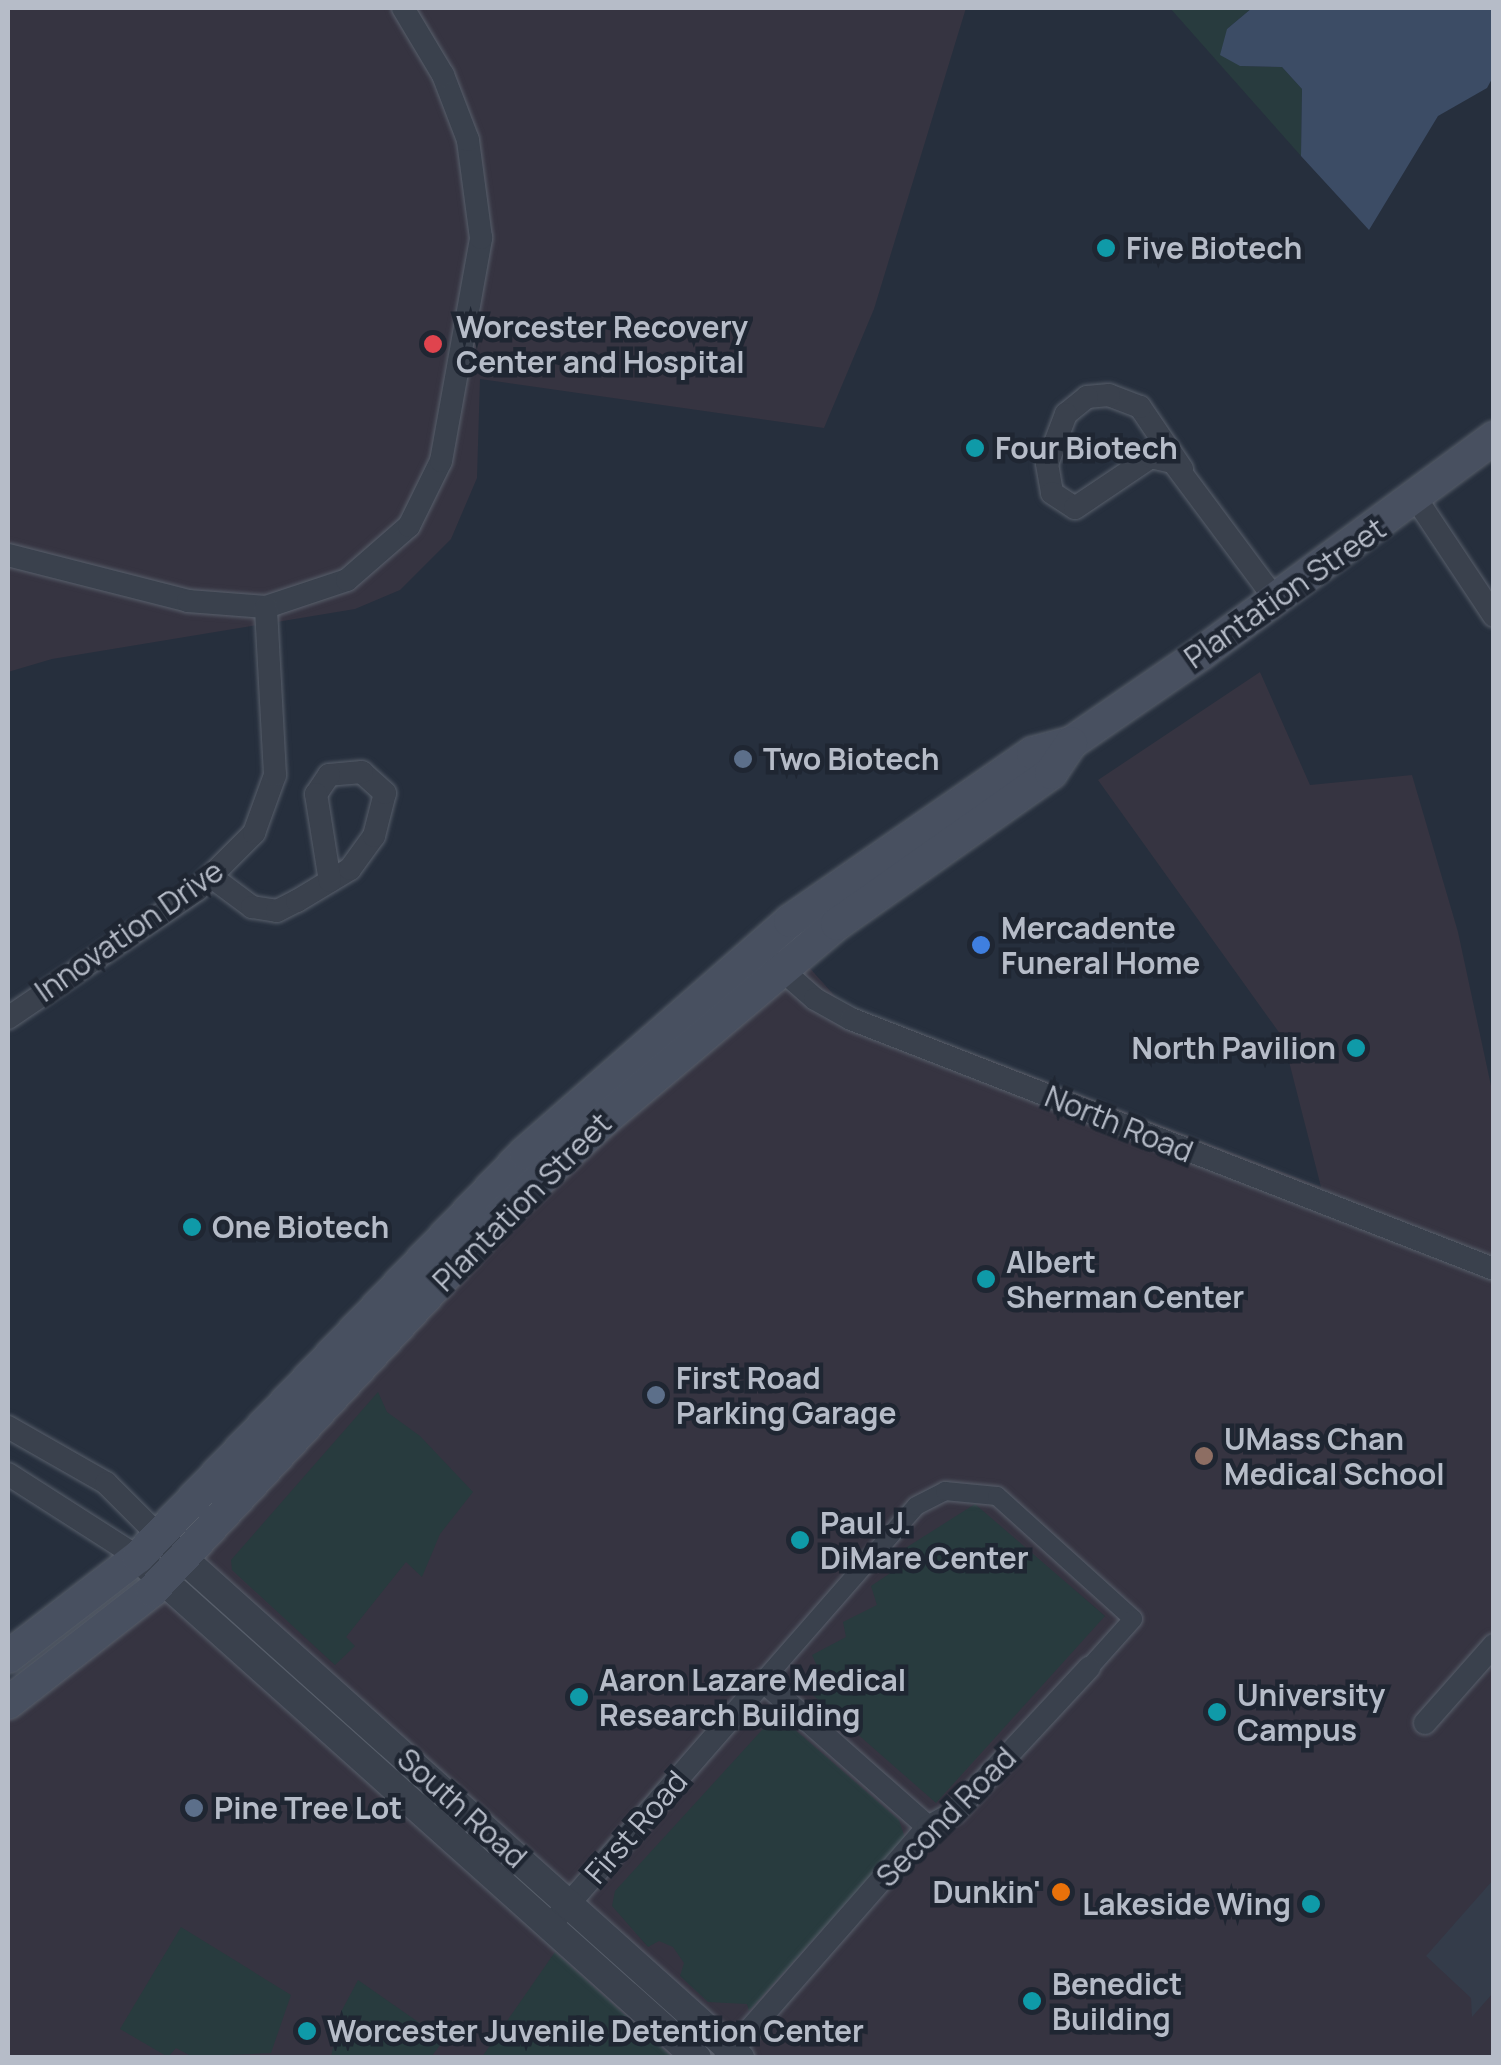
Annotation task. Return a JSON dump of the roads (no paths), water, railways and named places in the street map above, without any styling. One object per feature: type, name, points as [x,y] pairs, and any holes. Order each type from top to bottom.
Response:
[{"type":"main road","name":"Plantation Street","points":[[8,1657],[149,1546],[525,1153],[615,1068],[837,924],[1051,774],[1071,742],[1417,500],[1494,438]]},
{"type":"main road","name":"Plantation Street","points":[[8,1702],[173,1570],[510,1207],[773,962]]},
{"type":"street","points":[[8,556],[174,598],[266,608],[347,580],[397,541],[428,494],[446,443],[477,285],[476,182],[443,75],[403,8]]},
{"type":"street","points":[[1182,469],[1152,457],[1075,508],[1052,494],[1047,464],[1066,414],[1087,397],[1109,396],[1140,406],[1276,600]]},
{"type":"street","points":[[1417,500],[1494,616]]},
{"type":"street","name":"Innovation Drive","points":[[8,1018],[213,878],[254,832],[272,795],[275,731],[266,608]]},
{"type":"street","points":[[213,878],[238,899],[269,910],[330,881],[359,860],[377,828],[383,785],[362,772],[329,775],[316,794],[330,881]]},
{"type":"street","name":"North Road","points":[[773,962],[852,1019],[1494,1269]]},
{"type":"street","points":[[8,1426],[106,1483],[149,1546],[173,1570]]},
{"type":"street","points":[[8,1474],[149,1546]]},
{"type":"street","points":[[928,1827],[763,1681],[916,1506],[945,1491],[996,1496],[1133,1619],[1089,1668]]},
{"type":"street","name":"South Road","points":[[173,1570],[569,1904],[733,2055]]},
{"type":"street","name":"South Road","points":[[173,1570],[548,1928],[696,2058]]},
{"type":"street","points":[[1425,1722],[1494,1646]]},
{"type":"street","name":"Second Road","points":[[733,2055],[928,1827],[955,1812],[1089,1668]]},
{"type":"street","name":"First Road","points":[[548,1928],[763,1681]]},
{"type":"water","points":[[1252,8],[1493,8],[1493,77],[1487,88],[1438,116],[1369,230],[1301,156],[1302,89],[1282,67],[1240,66],[1220,55],[1227,29]]},
{"type":"place","name":"Five Biotech","points":[[1106,248]]},
{"type":"place","name":"Worcester Recovery Center and Hospital","points":[[433,344]]},
{"type":"place","name":"Four Biotech","points":[[975,448]]},
{"type":"place","name":"Two Biotech","points":[[743,759]]},
{"type":"place","name":"Mercadente Funeral Home","points":[[981,945]]},
{"type":"place","name":"North Pavilion","points":[[1356,1048]]},
{"type":"place","name":"One Biotech","points":[[192,1227]]},
{"type":"place","name":"Albert Sherman Center","points":[[986,1279]]},
{"type":"place","name":"First Road Parking Garage","points":[[656,1395]]},
{"type":"place","name":"UMass Chan Medical School","points":[[1204,1456]]},
{"type":"place","name":"Paul J. DiMare Center","points":[[800,1540]]},
{"type":"place","name":"Aaron Lazare Medical Research Building","points":[[579,1697]]},
{"type":"place","name":"University Campus","points":[[1217,1712]]},
{"type":"place","name":"Pine Tree Lot","points":[[194,1808]]},
{"type":"place","name":"Dunkin'","points":[[1061,1892]]},
{"type":"place","name":"Lakeside Wing","points":[[1311,1904]]},
{"type":"place","name":"Benedict Building","points":[[1032,2001]]},
{"type":"place","name":"Worcester Juvenile Detention Center","points":[[307,2031]]}]
